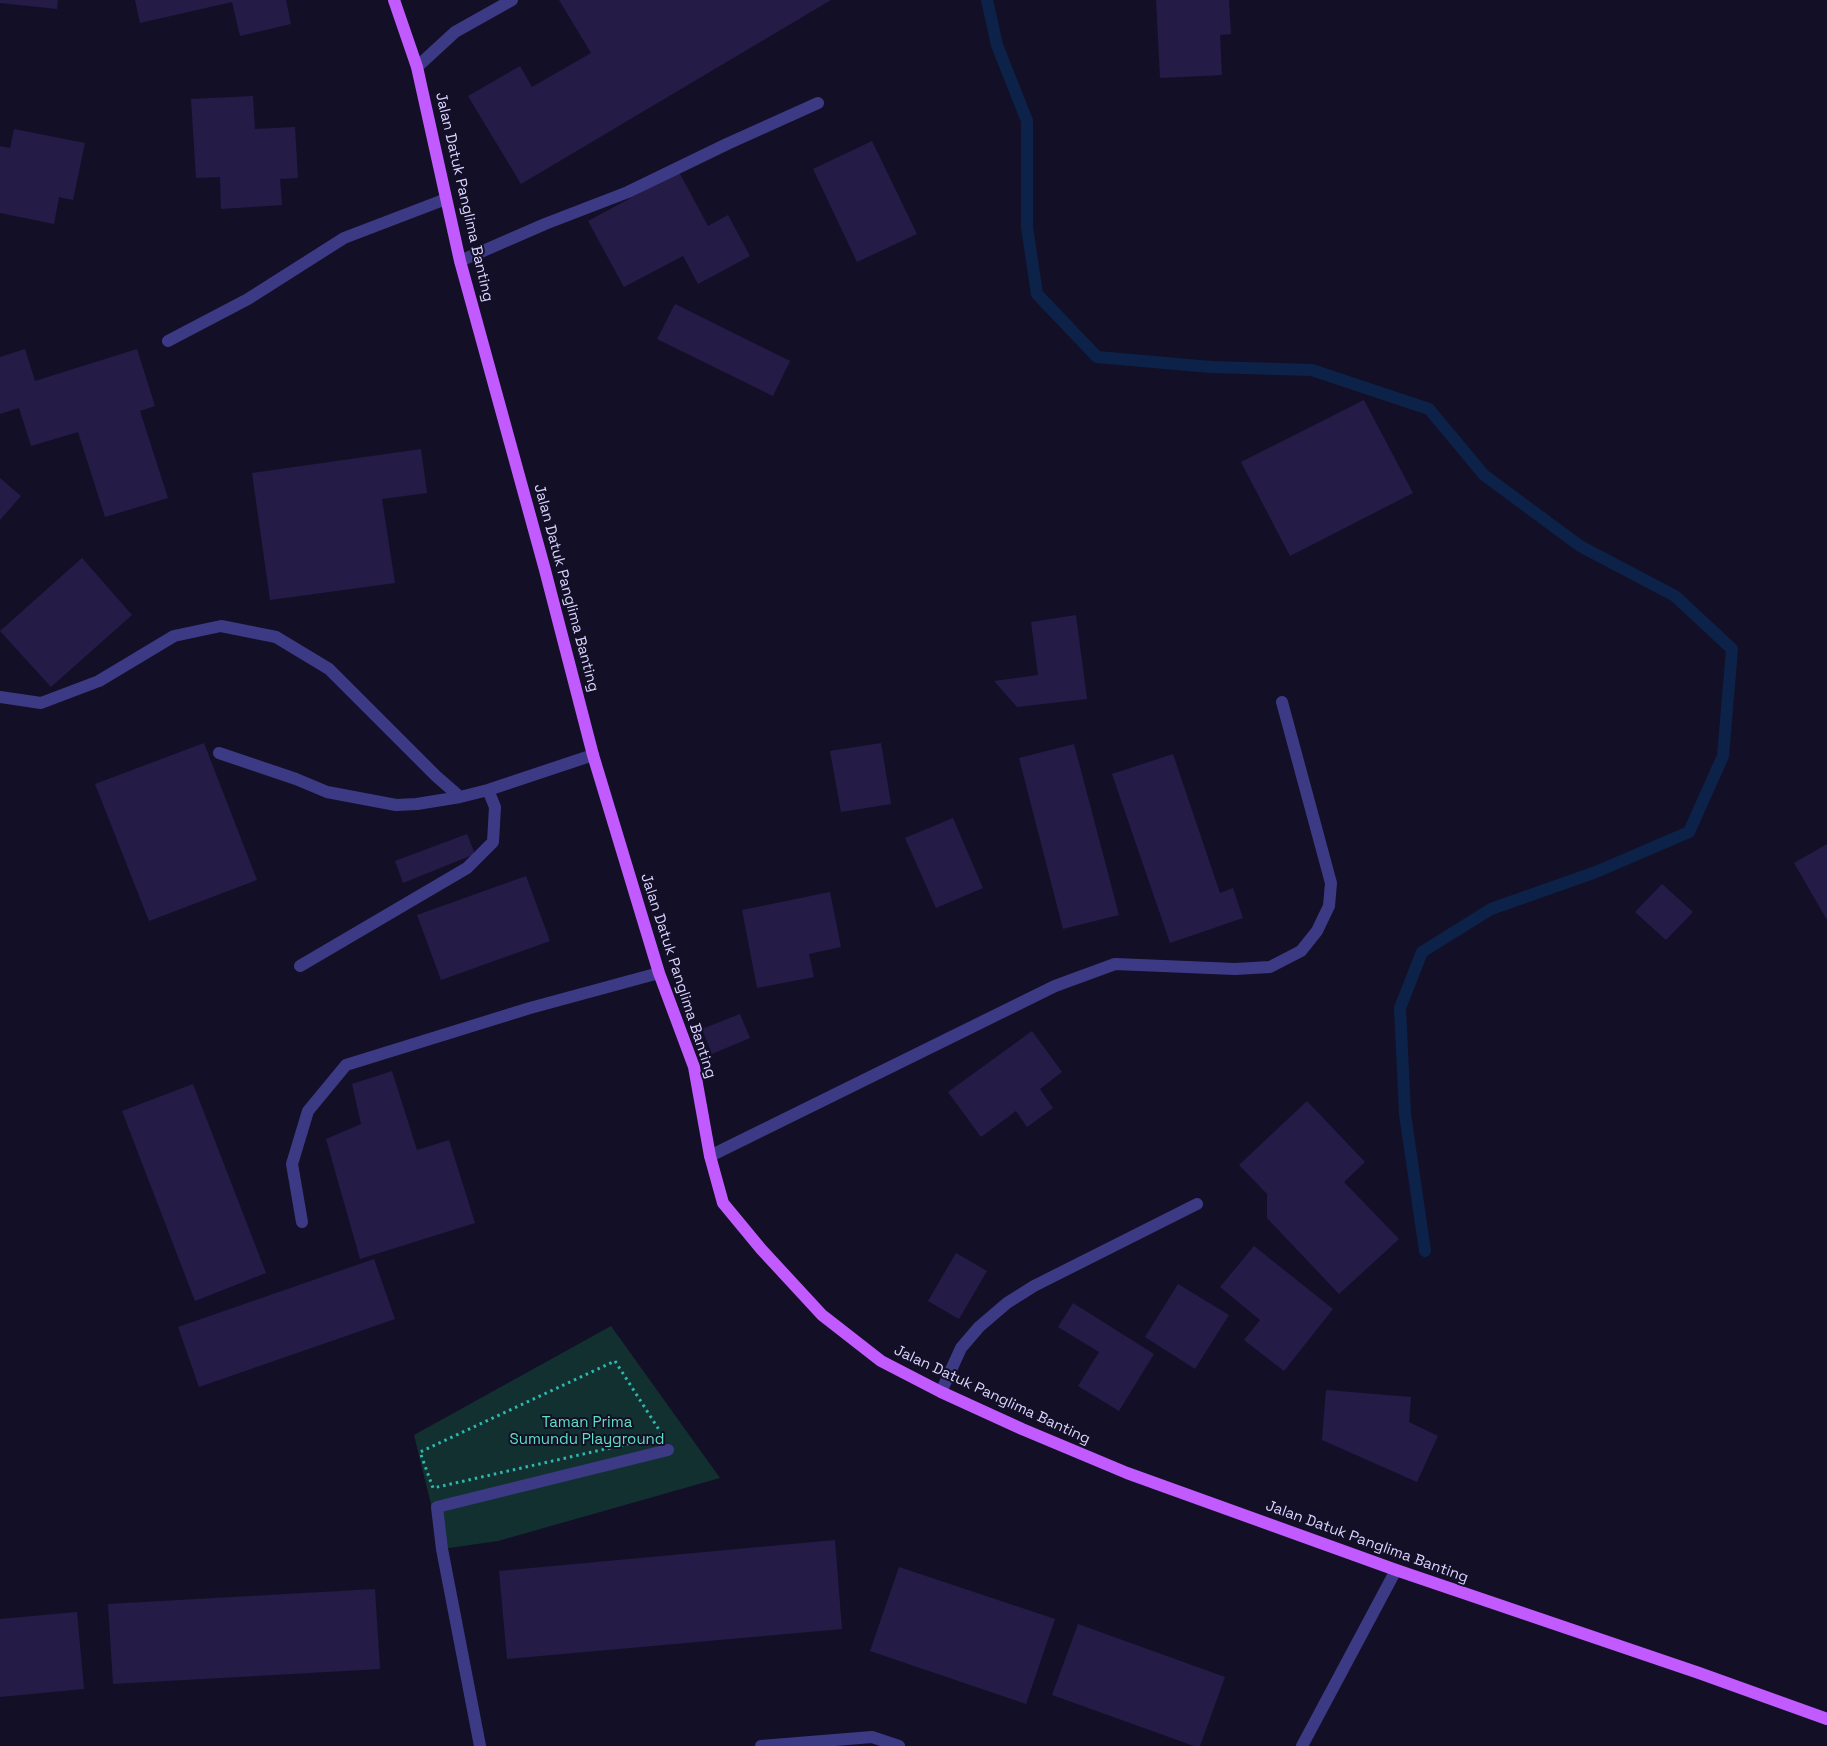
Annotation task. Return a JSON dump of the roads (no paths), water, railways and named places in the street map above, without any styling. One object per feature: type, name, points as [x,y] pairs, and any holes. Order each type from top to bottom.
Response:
[{"type":"main road","name":"Jalan Datuk Panglima Banting","points":[[394,0],[417,67],[460,261],[545,570],[593,755],[659,973],[694,1067],[710,1156],[723,1203],[761,1249],[822,1315],[880,1361],[941,1392],[1022,1429],[1127,1473],[1396,1570],[1699,1672],[1827,1719]]},
{"type":"street","points":[[417,67],[455,32],[512,0]]},
{"type":"street","points":[[460,261],[545,224],[628,192],[818,103]]},
{"type":"street","points":[[168,340],[248,299],[344,238],[446,200]]},
{"type":"street","points":[[0,696],[42,704],[99,681],[174,636],[221,626],[276,637],[329,669],[436,776],[460,797]]},
{"type":"street","points":[[710,1156],[1055,986],[1115,964],[1235,969],[1270,966],[1301,951],[1317,931],[1329,906],[1331,883],[1282,702]]},
{"type":"street","points":[[220,753],[288,776],[326,792],[396,805],[417,804],[460,797],[488,790],[593,755]]},
{"type":"street","points":[[300,966],[467,868],[493,842],[495,807],[488,790]]},
{"type":"street","points":[[302,1222],[292,1164],[308,1110],[346,1065],[530,1008],[659,973]]},
{"type":"street","points":[[941,1392],[961,1348],[979,1327],[1007,1302],[1034,1286],[1197,1204]]},
{"type":"street","points":[[480,1746],[442,1548],[437,1507],[668,1450]]},
{"type":"street","points":[[1302,1746],[1396,1570]]},
{"type":"street","points":[[760,1746],[872,1737],[899,1746]]},
{"type":"waterway","points":[[987,0],[997,45],[1027,121],[1027,227],[1037,294],[1097,357],[1211,367],[1312,370],[1429,409],[1484,475],[1580,546],[1675,596],[1732,649],[1723,756],[1689,832],[1596,872],[1491,909],[1422,952],[1400,1008],[1405,1114],[1425,1251]]},
{"type":"park label","name":"Taman Prima Sumundu Playground","points":[[587,1432]]}]
